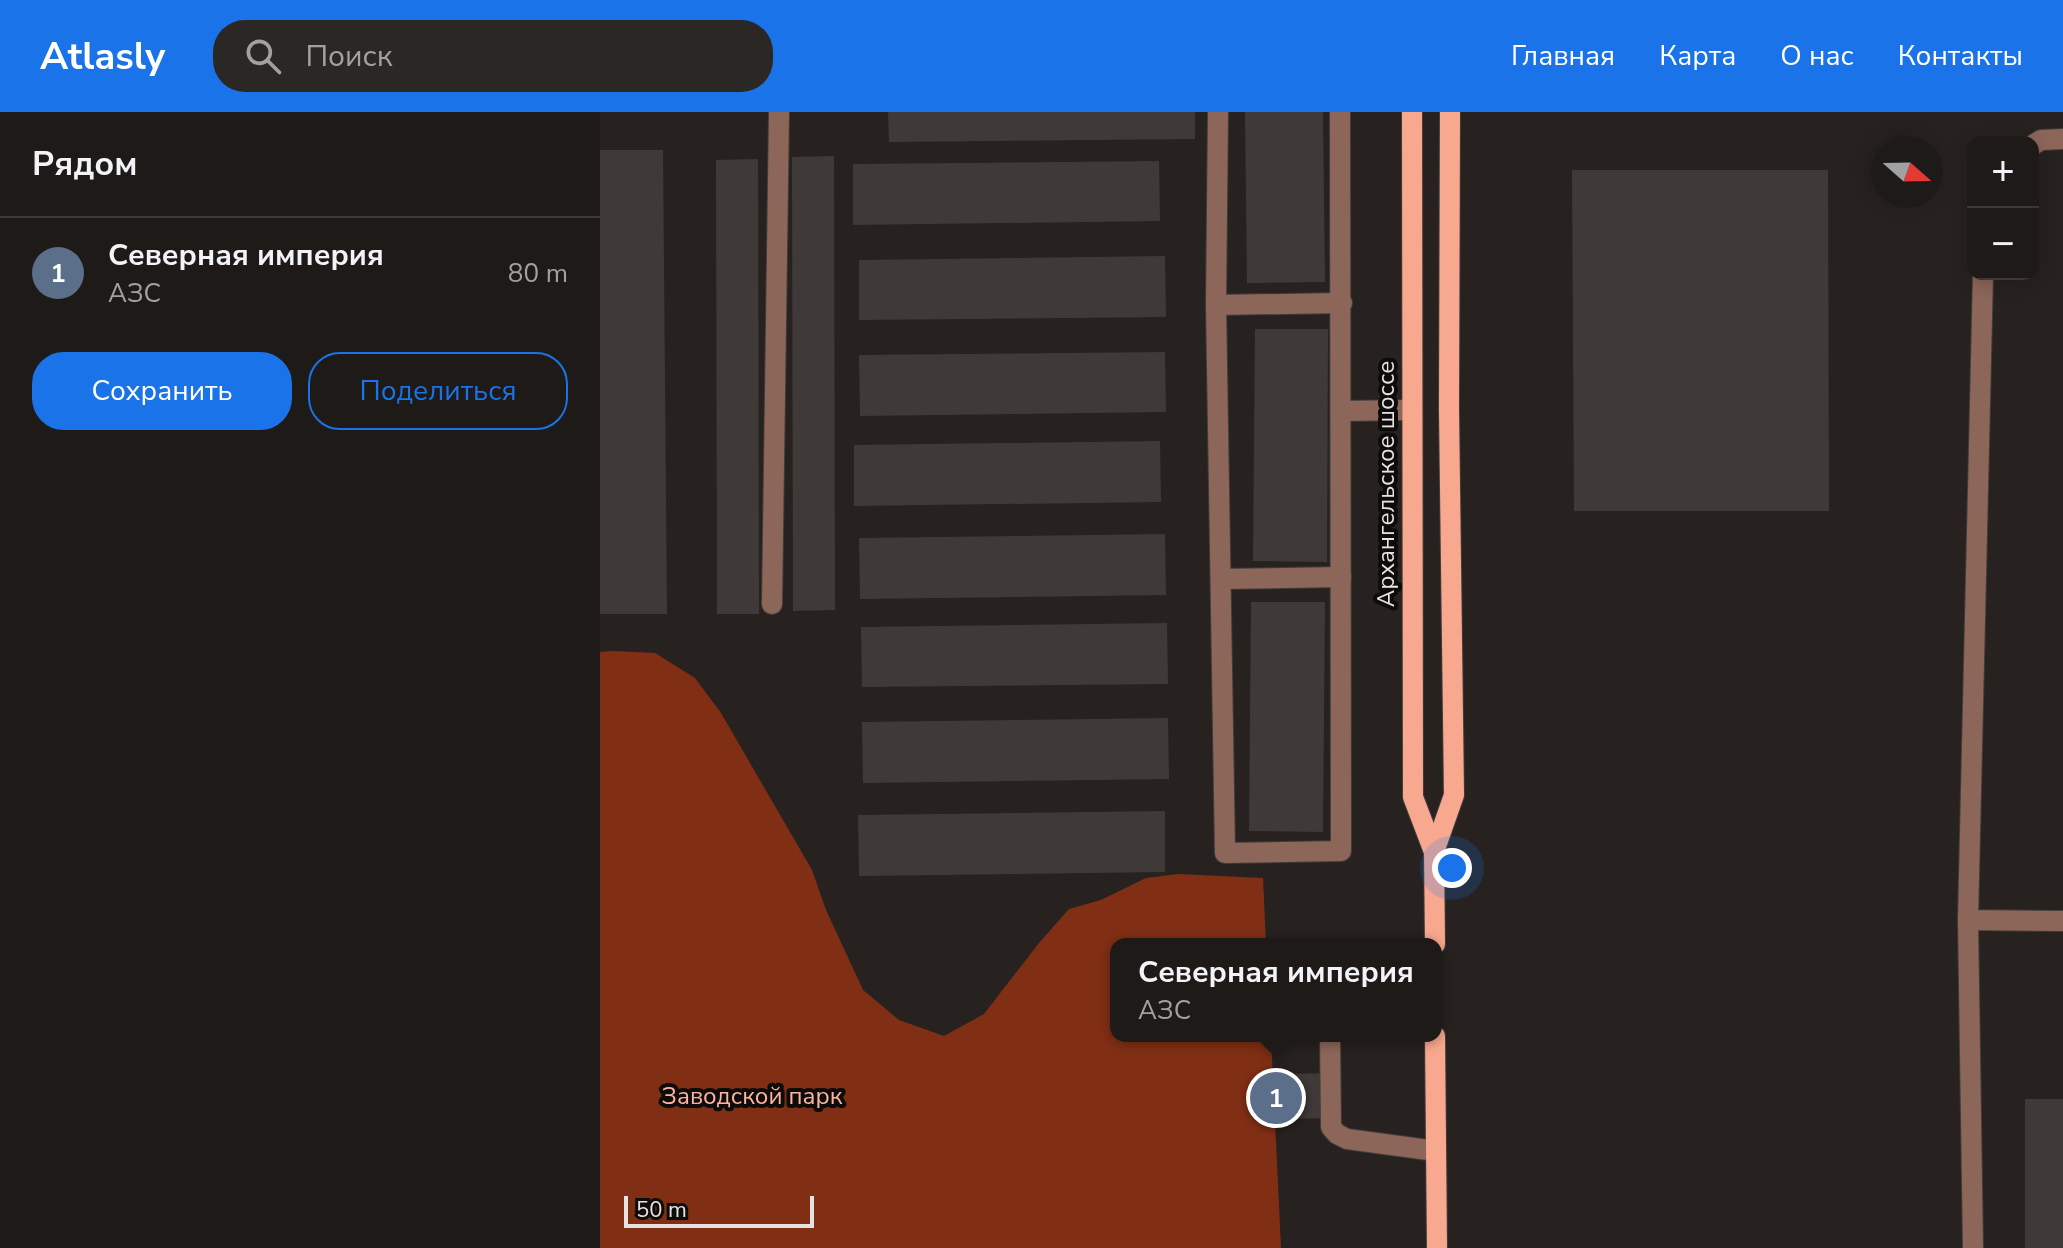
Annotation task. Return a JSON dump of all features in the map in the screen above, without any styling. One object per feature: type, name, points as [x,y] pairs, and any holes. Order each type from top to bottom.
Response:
[{"type":"main road","name":"Архангельское шоссе","points":[[1412,112],[1413,797],[1434,852]]},
{"type":"main road","name":"Архангельское шоссе","points":[[1435,938],[1434,852],[1454,795],[1449,409],[1450,112]]},
{"type":"main road","points":[[1411,410],[1449,409]]},
{"type":"main road","points":[[1435,1042],[1437,1248]]},
{"type":"lane","points":[[772,604],[779,112]]},
{"type":"lane","points":[[1218,112],[1216,305],[1225,853],[1341,851],[1340,112]]},
{"type":"lane","points":[[2039,141],[2063,139]]},
{"type":"lane","points":[[1973,1248],[1968,920],[1983,280]]},
{"type":"lane","points":[[1216,305],[1342,303]]},
{"type":"lane","points":[[1342,411],[1411,410]]},
{"type":"lane","points":[[1221,579],[1341,577]]},
{"type":"lane","points":[[1968,920],[2063,921]]},
{"type":"lane","points":[[1330,1042],[1331,1127],[1337,1134],[1347,1139],[1436,1151]]},
{"type":"green space","name":"Заводской парк","points":[[600,652],[655,653],[695,678],[721,713],[812,870],[826,910],[863,990],[899,1020],[944,1036],[984,1014],[1069,909],[1101,900],[1146,878],[1178,874],[1263,878],[1266,938],[1110,938],[1110,1042],[1271,1042],[1281,1248],[600,1248]]},
{"type":"building","points":[[888,112],[1195,112],[1195,139],[889,142]]},
{"type":"building","points":[[1245,112],[1323,112],[1325,282],[1247,283]]},
{"type":"building","points":[[600,150],[663,150],[667,614],[600,614]]},
{"type":"building","points":[[834,156],[835,610],[793,611],[792,157]]},
{"type":"building","points":[[758,159],[759,614],[717,614],[716,160]]},
{"type":"building","points":[[1159,161],[1160,221],[853,225],[853,164]]},
{"type":"building","points":[[1572,170],[1828,170],[1829,511],[1574,511]]},
{"type":"building","points":[[1165,256],[1166,317],[859,320],[859,260]]},
{"type":"building","points":[[1255,329],[1328,329],[1327,562],[1253,561]]},
{"type":"building","points":[[1165,352],[1166,412],[860,416],[859,355]]},
{"type":"building","points":[[1160,441],[1161,502],[854,506],[854,445]]},
{"type":"building","points":[[1165,534],[1166,595],[860,599],[859,538]]},
{"type":"building","points":[[1251,602],[1325,602],[1323,832],[1249,831]]},
{"type":"building","points":[[1167,623],[1168,684],[862,687],[861,627]]},
{"type":"building","points":[[1168,718],[1169,779],[863,783],[862,722]]},
{"type":"building","points":[[1165,811],[1165,872],[859,876],[858,815]]},
{"type":"building","points":[[1338,1073],[1338,1118],[1280,1119],[1280,1114],[1266,1114],[1266,1082],[1280,1082],[1280,1074]]},
{"type":"building","points":[[2025,1099],[2063,1099],[2063,1248],[2025,1248]]},
{"type":"place","name":"Северная империя","points":[[1276,1098]]}]
